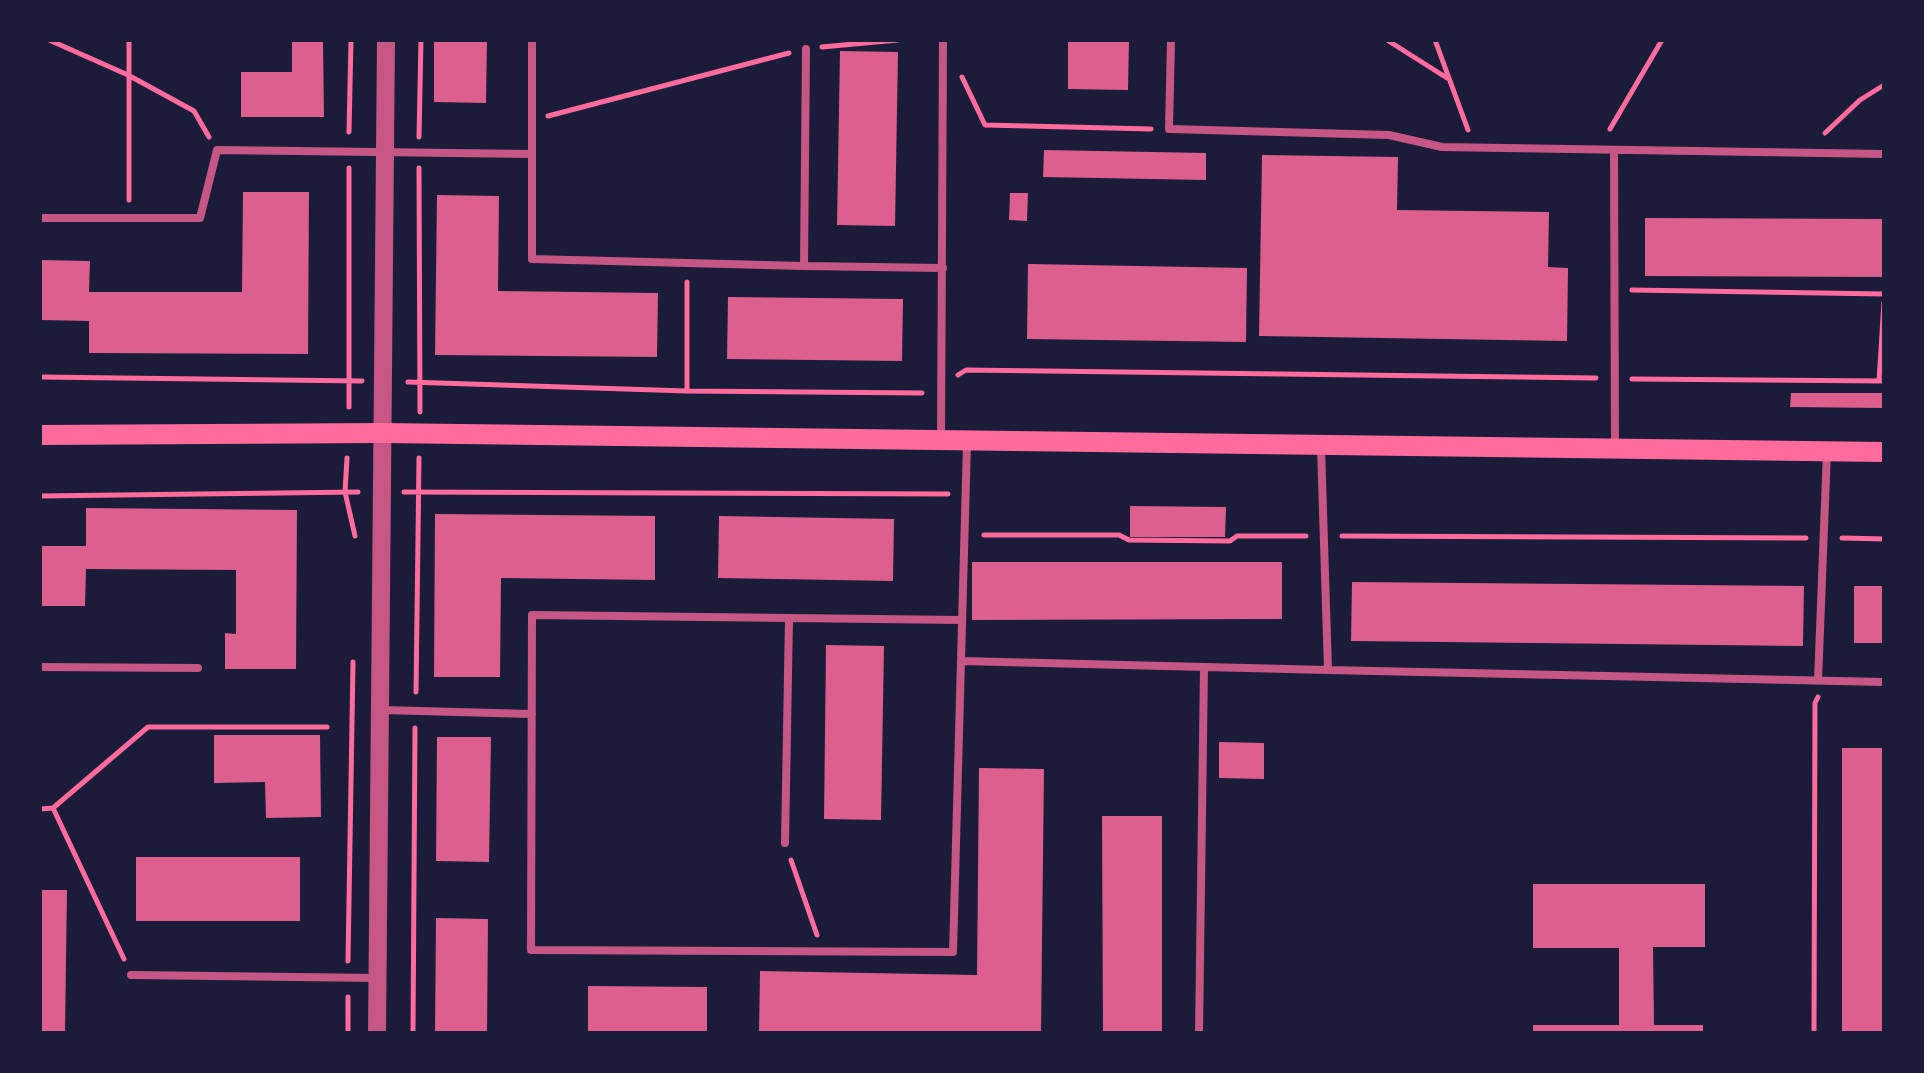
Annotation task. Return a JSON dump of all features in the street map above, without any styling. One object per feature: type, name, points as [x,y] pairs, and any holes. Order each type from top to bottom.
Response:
[{"type":"main road","points":[[40,435],[382,433],[1884,452]]},
{"type":"street","points":[[377,1033],[386,40]]},
{"type":"lane","points":[[532,40],[532,258],[942,268]]},
{"type":"lane","points":[[940,442],[943,40]]},
{"type":"lane","points":[[1171,40],[1169,129],[1389,134],[1442,147],[1884,154]]},
{"type":"lane","points":[[804,266],[806,48]]},
{"type":"lane","points":[[40,218],[200,218],[217,150],[532,154]]},
{"type":"lane","points":[[1614,150],[1614,450]]},
{"type":"lane","points":[[962,620],[532,615],[531,950],[953,952],[967,442]]},
{"type":"lane","points":[[1321,446],[1328,670]]},
{"type":"lane","points":[[1818,681],[1827,451]]},
{"type":"lane","points":[[785,843],[789,618]]},
{"type":"lane","points":[[961,661],[1884,682]]},
{"type":"lane","points":[[40,667],[198,668]]},
{"type":"lane","points":[[1200,1033],[1204,667]]},
{"type":"lane","points":[[380,710],[532,714]]},
{"type":"lane","points":[[131,975],[378,978]]},
{"type":"path","points":[[49,40],[194,110],[217,150]]},
{"type":"path","points":[[128,40],[130,218]]},
{"type":"path","points":[[351,40],[346,492],[356,536]]},
{"type":"path","points":[[412,1033],[421,40]]},
{"type":"path","points":[[531,121],[806,48],[898,40]]},
{"type":"path","points":[[1387,40],[1449,80]]},
{"type":"path","points":[[1434,40],[1474,148]]},
{"type":"path","points":[[1598,149],[1662,40]]},
{"type":"path","points":[[961,74],[985,125],[1169,129]]},
{"type":"path","points":[[1804,152],[1860,100],[1884,85]]},
{"type":"path","points":[[686,391],[687,264]]},
{"type":"path","points":[[1614,290],[1884,294]]},
{"type":"path","points":[[1879,380],[1884,302]]},
{"type":"path","points":[[40,496],[346,492],[966,494]]},
{"type":"path","points":[[965,534],[1119,535],[1129,540],[1230,541],[1237,536],[1884,539]]},
{"type":"path","points":[[348,1033],[353,656]]},
{"type":"path","points":[[1814,1033],[1815,703]]},
{"type":"path","points":[[40,809],[53,808],[148,727],[326,727]]},
{"type":"path","points":[[53,808],[131,975]]},
{"type":"path","points":[[785,843],[822,951]]},
{"type":"building","points":[[292,40],[323,40],[324,117],[241,117],[241,72],[292,72]]},
{"type":"building","points":[[434,40],[487,40],[486,103],[434,102]]},
{"type":"building","points":[[1068,40],[1129,40],[1128,90],[1068,89]]},
{"type":"building","points":[[840,51],[898,52],[895,226],[837,225]]},
{"type":"building","points":[[1044,150],[1206,153],[1206,180],[1043,177]]},
{"type":"building","points":[[1262,155],[1398,157],[1397,210],[1549,212],[1548,267],[1568,268],[1567,341],[1259,336]]},
{"type":"building","points":[[243,192],[309,192],[308,354],[89,353],[89,321],[40,320],[40,260],[90,261],[89,292],[242,292]]},
{"type":"building","points":[[1010,193],[1028,193],[1027,221],[1009,220]]},
{"type":"building","points":[[437,195],[499,196],[498,291],[658,293],[657,357],[435,355]]},
{"type":"building","points":[[1645,218],[1884,219],[1884,277],[1645,276]]},
{"type":"building","points":[[1028,264],[1247,268],[1246,342],[1027,339]]},
{"type":"building","points":[[728,297],[903,299],[902,361],[727,359]]},
{"type":"building","points":[[1791,393],[1884,393],[1884,408],[1790,407]]},
{"type":"building","points":[[1130,506],[1226,507],[1225,537],[1130,537]]},
{"type":"building","points":[[86,508],[297,510],[296,669],[225,669],[225,633],[236,634],[236,570],[86,569],[85,606],[40,606],[40,546],[86,546]]},
{"type":"building","points":[[435,514],[655,516],[655,580],[501,578],[500,677],[434,677]]},
{"type":"building","points":[[719,516],[894,519],[893,581],[718,578]]},
{"type":"building","points":[[972,562],[1282,562],[1282,619],[972,620]]},
{"type":"building","points":[[1352,582],[1804,586],[1803,646],[1351,641]]},
{"type":"building","points":[[1854,586],[1884,586],[1884,643],[1854,643]]},
{"type":"building","points":[[826,645],[884,646],[881,820],[824,819]]},
{"type":"building","points":[[214,735],[320,735],[321,817],[266,818],[265,782],[214,783]]},
{"type":"building","points":[[437,737],[491,737],[489,862],[436,861]]},
{"type":"building","points":[[1219,742],[1264,743],[1264,779],[1219,778]]},
{"type":"building","points":[[1842,748],[1884,748],[1884,1033],[1842,1033]]},
{"type":"building","points":[[979,768],[1044,769],[1041,1033],[759,1033],[760,971],[977,975]]},
{"type":"building","points":[[1102,816],[1162,816],[1162,1033],[1103,1033]]},
{"type":"building","points":[[136,857],[300,857],[300,921],[136,921]]},
{"type":"building","points":[[1533,884],[1705,884],[1705,947],[1653,947],[1654,1025],[1703,1025],[1703,1033],[1533,1033],[1533,1025],[1619,1025],[1619,948],[1533,948]]},
{"type":"building","points":[[40,890],[67,890],[65,1033],[40,1033]]},
{"type":"building","points":[[436,918],[488,919],[487,1033],[435,1033]]},
{"type":"building","points":[[588,986],[707,987],[707,1033],[588,1033]]}]
